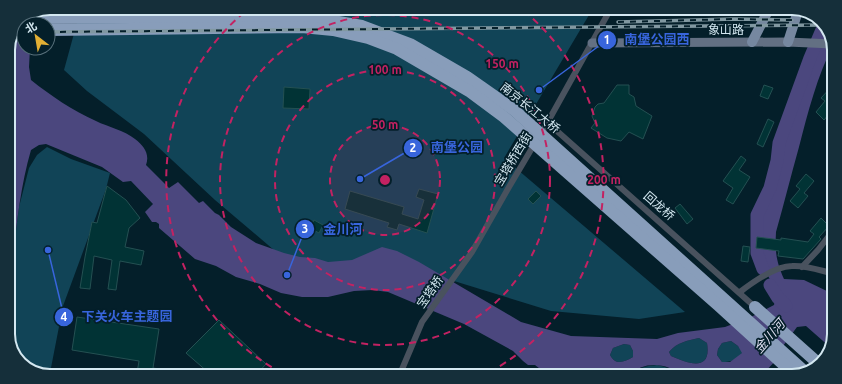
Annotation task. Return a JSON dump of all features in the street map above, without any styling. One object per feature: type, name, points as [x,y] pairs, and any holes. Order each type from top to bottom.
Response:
[{"type":"highway","name":"南京长江大桥","points":[[56,18],[309,17],[362,26],[410,44],[467,77],[514,110],[800,368]]},
{"type":"highway","name":"南京长江大桥","points":[[56,30],[302,27],[332,30],[368,38],[397,49],[469,91],[504,117],[718,305],[788,369]]},
{"type":"highway","points":[[755,307],[815,360]]},
{"type":"main road","points":[[752,42],[766,15]]},
{"type":"main road","points":[[788,42],[797,16]]},
{"type":"street","name":"宝塔桥西街","points":[[455,276],[472,252],[548,123],[607,15]]},
{"type":"street","name":"象山路","points":[[592,43],[788,42],[826,44]]},
{"type":"street","name":"回龙桥","points":[[548,123],[740,292],[755,307]]},
{"type":"street","points":[[802,267],[827,238]]},
{"type":"street","points":[[740,292],[756,280],[772,271],[791,266],[827,272]]},
{"type":"street","name":"宝塔桥","points":[[402,369],[422,322],[455,276]]},
{"type":"shaded area","points":[[79,15],[589,15],[504,158],[685,312],[639,319],[551,311],[428,273],[288,262],[215,200],[144,134],[87,91],[64,70]]},
{"type":"shaded area","points":[[47,147],[71,159],[110,173],[106,189],[63,306],[51,369],[37,366],[25,359],[17,345],[15,336],[15,238],[19,207],[29,168],[37,155]]},
{"type":"shaded area","points":[[699,338],[707,343],[708,352],[706,359],[702,362],[691,363],[671,356],[669,352],[675,346],[682,342]]},
{"type":"shaded area","points":[[731,341],[743,352],[734,360],[722,362],[717,355],[718,349],[722,343]]},
{"type":"shaded area","points":[[624,344],[630,345],[633,351],[633,357],[620,362],[615,361],[610,355],[613,348]]},
{"type":"shaded area","points":[[657,365],[669,369],[639,369],[646,366]]},
{"type":"water","points":[[822,32],[826,43],[827,57],[809,108],[776,232],[776,245],[779,267],[784,279],[804,280],[827,291],[826,341],[825,343],[806,326],[797,327],[783,346],[780,356],[768,369],[671,369],[663,366],[648,365],[637,369],[540,369],[535,365],[528,365],[513,351],[464,324],[388,292],[373,290],[354,291],[328,297],[302,297],[281,293],[260,284],[236,277],[216,266],[195,259],[159,228],[159,224],[152,222],[145,212],[153,204],[131,181],[123,182],[102,167],[46,144],[39,145],[31,150],[22,186],[15,238],[16,41],[16,56],[30,56],[29,67],[31,80],[70,107],[101,123],[126,133],[135,139],[141,144],[147,154],[146,165],[169,188],[178,182],[199,203],[203,201],[231,227],[256,243],[284,253],[300,257],[315,258],[328,262],[352,260],[382,247],[397,251],[419,262],[521,322],[571,336],[657,339],[678,333],[725,327],[751,317],[774,305],[776,296],[775,289],[765,270],[759,247],[758,232],[761,215],[791,120]],"holes":[[[699,338],[707,343],[708,352],[706,359],[697,363],[691,363],[671,356],[669,352],[682,342]],[[731,341],[738,346],[742,353],[730,362],[722,362],[717,355],[718,349],[722,343]],[[624,344],[630,345],[633,351],[633,357],[618,362],[615,361],[610,355],[613,348]]]},
{"type":"building","points":[[617,85],[629,85],[629,94],[634,97],[636,106],[652,116],[643,139],[629,132],[621,141],[607,138],[591,128],[595,123],[592,116],[595,107],[598,104],[604,103]]},
{"type":"building","points":[[764,85],[773,88],[768,99],[760,96]]},
{"type":"building","points":[[284,87],[310,89],[309,109],[283,108]]},
{"type":"building","points":[[827,92],[827,116],[824,120],[816,112],[825,101],[821,98]]},
{"type":"building","points":[[768,119],[774,122],[763,147],[757,144]]},
{"type":"building","points":[[741,156],[746,160],[739,170],[750,177],[733,204],[726,200],[733,188],[723,181]]},
{"type":"building","points":[[806,174],[814,181],[804,193],[808,196],[798,208],[790,201],[800,189],[796,186]]},
{"type":"building","points":[[107,186],[126,200],[140,218],[129,228],[125,247],[144,251],[141,265],[120,261],[116,290],[108,289],[112,260],[94,256],[90,289],[80,288],[92,222],[97,223]]},
{"type":"building","points":[[419,189],[438,194],[427,233],[399,224],[397,230],[387,227],[389,223],[345,209],[350,191],[404,207],[402,214],[418,219],[424,200],[416,197]]},
{"type":"building","points":[[536,191],[541,196],[533,204],[528,199]]},
{"type":"building","points":[[680,204],[693,219],[687,224],[675,208]]},
{"type":"building","points":[[821,218],[827,224],[827,228],[819,237],[821,239],[803,259],[778,256],[779,251],[756,248],[757,237],[781,240],[781,238],[808,242],[814,234],[810,231]]},
{"type":"building","points":[[314,220],[323,225],[319,233],[310,228]]},
{"type":"building","points":[[743,246],[750,247],[748,262],[741,261]]},
{"type":"building","points":[[77,317],[159,329],[153,368],[160,369],[138,369],[139,361],[72,350]]},
{"type":"building","points":[[219,320],[266,364],[262,369],[204,369],[186,353]]},
{"type":"waterway","points":[[763,269],[757,253],[757,215],[770,188],[777,161],[779,143],[821,31]]},
{"type":"waterway","points":[[770,285],[778,298],[786,306]]},
{"type":"railway","points":[[618,22],[734,19],[792,20]]},
{"type":"railway","points":[[56,32],[816,25]]},
{"type":"place","name":"南堡公园西","points":[[539,90]]},
{"type":"place","name":"南堡公园","points":[[360,179]]},
{"type":"place","name":"下关火车主题园","points":[[48,250]]},
{"type":"place","name":"金川河","points":[[287,275]]}]
